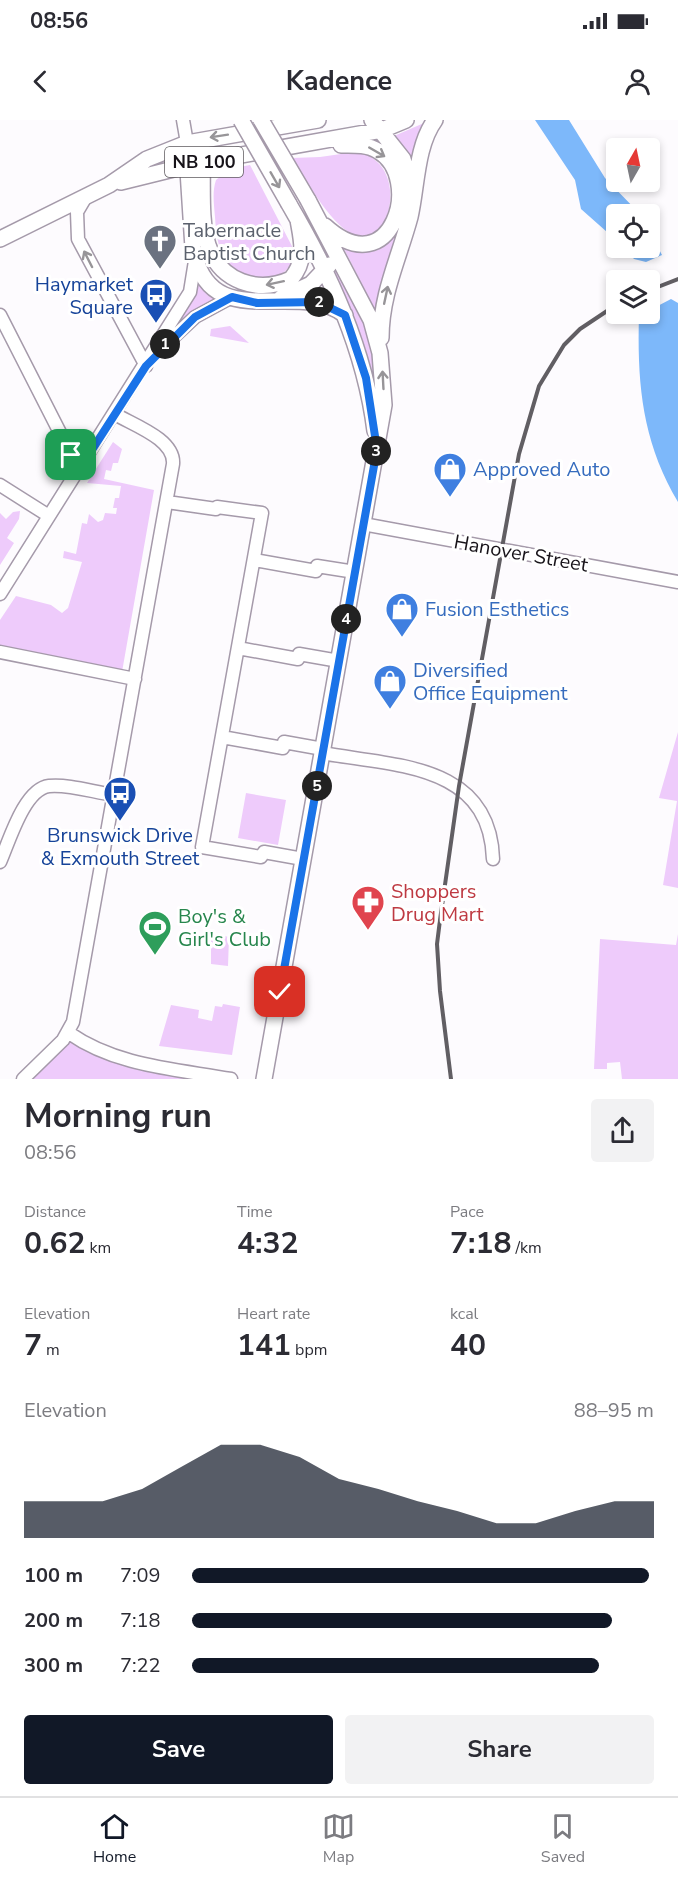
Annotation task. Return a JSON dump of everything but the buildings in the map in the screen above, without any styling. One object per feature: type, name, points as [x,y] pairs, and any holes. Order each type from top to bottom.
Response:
[{"type":"main road","points":[[241,120],[298,220],[345,315],[366,378],[377,449]]},
{"type":"main road","points":[[261,120],[320,221],[371,320],[380,353]]},
{"type":"main road","name":"NB 100","points":[[0,239],[109,184],[147,159],[187,143],[318,120]]},
{"type":"main road","name":"NB 100","points":[[109,184],[186,165],[299,145],[406,120]]},
{"type":"main road","points":[[264,1079],[384,405],[380,353],[386,292],[413,201],[425,139],[435,120]]},
{"type":"main road","points":[[377,125],[407,168],[413,201]]},
{"type":"main road","points":[[187,143],[202,162],[208,245],[214,259],[235,279],[250,286],[266,286],[291,279],[301,264],[303,252],[298,220]]},
{"type":"main road","points":[[187,143],[186,165],[195,261],[206,280],[232,297],[257,303],[318,302],[345,315]]},
{"type":"main road","points":[[299,145],[353,145],[378,150],[387,159],[397,183],[398,211],[393,224],[376,243],[366,245],[345,241],[320,221]]},
{"type":"main road","points":[[270,302],[311,284],[324,272],[337,254]]},
{"type":"street","points":[[183,120],[187,143]]},
{"type":"street","points":[[88,195],[77,212],[75,228],[78,239],[146,366]]},
{"type":"street","points":[[0,594],[146,366],[190,292],[195,261]]},
{"type":"street","points":[[146,366],[186,324],[232,297]]},
{"type":"street","points":[[0,315],[79,470]]},
{"type":"street","points":[[23,1079],[69,1033],[174,459],[171,450],[164,442],[115,414]]},
{"type":"street","points":[[0,485],[49,516]]},
{"type":"street","points":[[166,502],[262,513],[202,847],[261,857],[264,852],[303,859]]},
{"type":"street","name":"Hanover Street","points":[[363,524],[678,582]]},
{"type":"street","points":[[254,560],[316,571],[317,566],[355,572]]},
{"type":"street","points":[[238,648],[298,659],[299,654],[339,661]]},
{"type":"street","points":[[0,652],[135,679]]},
{"type":"street","points":[[222,737],[283,748],[284,742],[434,774],[459,786],[482,810],[487,820],[493,859]]},
{"type":"street","points":[[0,862],[27,802],[38,789],[56,786],[114,795]]},
{"type":"street","points":[[69,1033],[86,1045],[110,1056],[231,1079]]},
{"type":"shaded area","points":[[424,124],[413,164],[394,136]]},
{"type":"shaded area","points":[[355,152],[373,158],[384,171],[390,187],[390,204],[386,219],[377,231],[366,237],[352,234],[335,220],[292,158]]},
{"type":"shaded area","points":[[250,165],[295,252],[291,264],[284,272],[264,279],[241,273],[232,266],[224,257],[217,238],[214,198],[216,180],[229,169]]},
{"type":"shaded area","points":[[398,229],[401,230],[375,310],[344,249],[375,251],[387,244]]},
{"type":"shaded area","points":[[335,268],[362,317],[372,347],[375,381],[362,338],[333,275]]},
{"type":"shaded area","points":[[199,281],[216,301],[156,351],[195,296]]},
{"type":"shaded area","points":[[230,326],[249,343],[210,336],[211,329]]},
{"type":"shaded area","points":[[113,442],[122,449],[118,463],[113,463],[111,471],[106,470],[104,479],[154,490],[122,672],[0,648],[0,620],[16,596],[51,605],[62,613],[68,608],[82,562],[63,558],[64,551],[76,554],[82,523],[87,524],[89,514],[98,522],[103,520],[105,513],[116,514],[117,508],[113,508],[115,498],[119,498],[121,486],[87,483]]},
{"type":"shaded area","points":[[20,511],[19,519],[7,538],[14,543],[0,565],[0,513],[6,519],[13,512]]},
{"type":"shaded area","points":[[678,732],[678,888],[663,885],[677,801],[659,798]]},
{"type":"shaded area","points":[[246,793],[286,800],[278,845],[238,838]]},
{"type":"shaded area","points":[[211,933],[229,937],[228,966],[211,964]]},
{"type":"shaded area","points":[[678,934],[678,1079],[622,1079],[620,1062],[607,1063],[607,1069],[594,1069],[600,939],[676,945]]},
{"type":"shaded area","points":[[223,1004],[240,1007],[232,1055],[159,1046],[171,1005],[199,1010],[198,1018],[212,1021],[215,1006],[222,1007]]},
{"type":"shaded area","points":[[69,1033],[86,1045],[231,1079],[23,1079]]},
{"type":"water","points":[[535,120],[569,120],[606,179],[606,192],[619,192],[630,204],[606,204],[606,231],[581,209],[575,180]]},
{"type":"water","points":[[633,258],[655,258],[646,262]]},
{"type":"water","points":[[671,299],[678,303],[678,502],[656,457],[644,411],[641,388],[639,324],[660,324],[660,305]]},
{"type":"railway","points":[[660,286],[678,279]]},
{"type":"railway","points":[[451,1079],[440,991],[437,944],[459,786],[519,454],[539,386],[564,345],[580,329],[606,312]]},
{"type":"place","name":"Tabernacle Baptist Church","points":[[160,270]]},
{"type":"place","name":"Haymarket Square","points":[[156,324]]},
{"type":"place","name":"Approved Auto","points":[[450,498]]},
{"type":"place","name":"Fusion Esthetics","points":[[402,638]]},
{"type":"place","name":"Diversified Office Equipment","points":[[390,710]]},
{"type":"place","name":"Brunswick Drive & Exmouth Street","points":[[120,822]]},
{"type":"place","name":"Shoppers Drug Mart","points":[[368,931]]},
{"type":"place","name":"Boy's & Girl's Club","points":[[155,956]]},
{"type":"route","points":[[71,455],[79,470],[146,366],[186,324],[232,297],[257,303],[318,302],[345,315],[366,378],[377,449],[280,992]]}]
